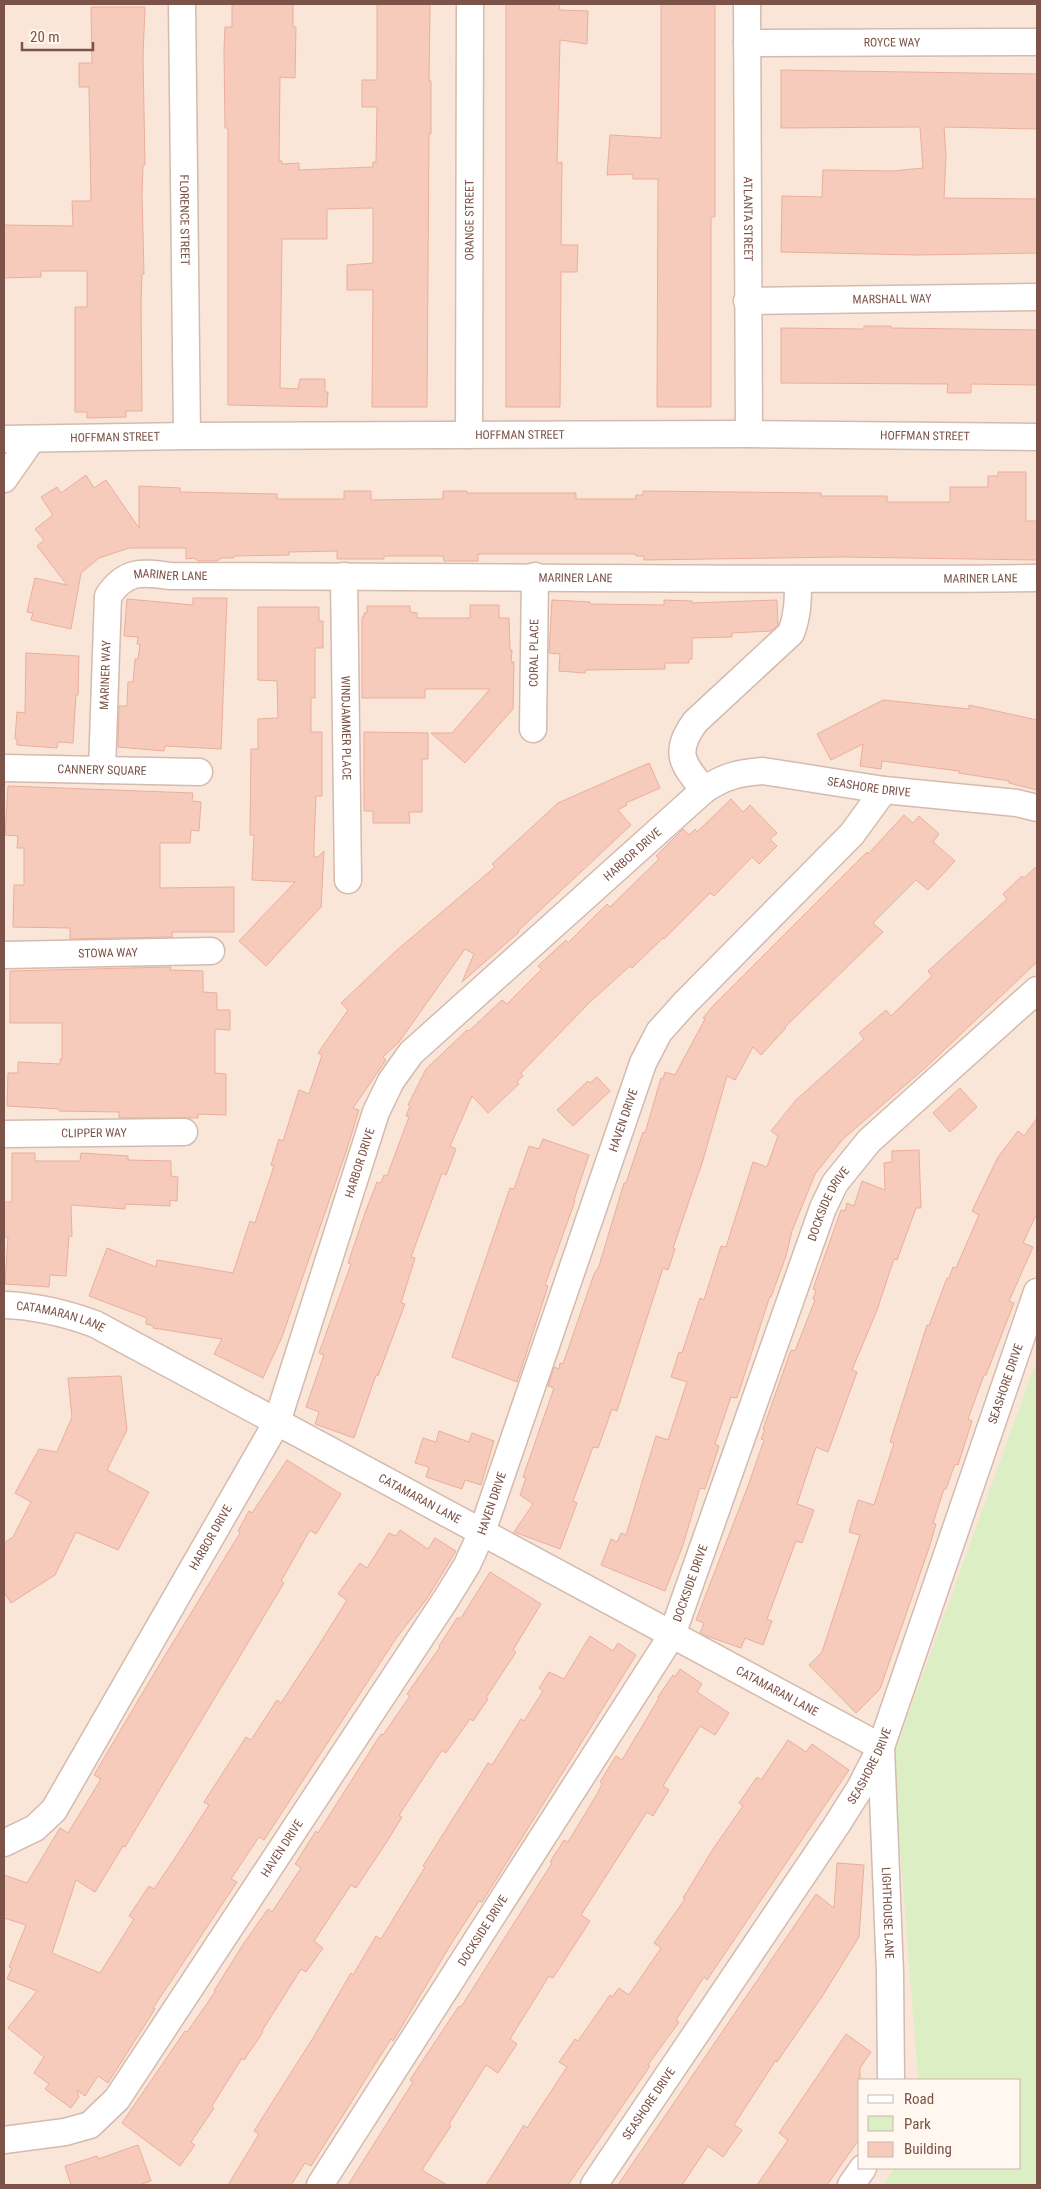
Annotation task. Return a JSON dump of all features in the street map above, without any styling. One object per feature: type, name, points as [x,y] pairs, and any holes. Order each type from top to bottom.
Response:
[{"type":"street","name":"FLORENCE STREET","points":[[182,4],[187,436]]},
{"type":"street","name":"ORANGE STREET","points":[[468,435],[470,4]]},
{"type":"street","name":"ATLANTA STREET","points":[[747,4],[749,434]]},
{"type":"street","name":"ROYCE WAY","points":[[747,43],[1037,42]]},
{"type":"street","name":"MARSHALL WAY","points":[[747,301],[1037,297]]},
{"type":"street","name":"HOFFMAN STREET","points":[[4,439],[187,436],[749,434],[1037,437]]},
{"type":"street","points":[[4,479],[32,439]]},
{"type":"street","name":"MARINER LANE","points":[[117,583],[130,575],[145,572],[170,576],[535,576],[798,580],[1037,578]]},
{"type":"street","name":"WINDJAMMER PLACE","points":[[344,576],[348,880]]},
{"type":"street","name":"CORAL PLACE","points":[[533,729],[535,576]]},
{"type":"street","points":[[704,790],[684,761],[682,748],[686,736],[695,722],[791,632],[797,613],[798,580]]},
{"type":"street","name":"MARINER WAY","points":[[102,770],[106,615],[108,596],[117,583]]},
{"type":"street","name":"CANNERY SQUARE","points":[[4,768],[199,772]]},
{"type":"street","name":"SEASHORE DRIVE","points":[[704,790],[722,778],[745,772],[763,771],[884,790],[1017,803],[1037,808]]},
{"type":"street","name":"HARBOR DRIVE","points":[[4,1843],[35,1828],[54,1810],[277,1422],[376,1112],[391,1081],[411,1053],[704,790]]},
{"type":"street","name":"HAVEN DRIVE","points":[[4,2140],[65,2132],[90,2125],[117,2099],[446,1599],[467,1565],[482,1532],[643,1063],[659,1032],[684,1003],[852,834],[884,790]]},
{"type":"street","name":"STOWA WAY","points":[[4,954],[211,952]]},
{"type":"street","name":"DOCKSIDE DRIVE","points":[[320,2185],[672,1635],[823,1208],[835,1183],[868,1141],[1037,990]]},
{"type":"street","name":"CLIPPER WAY","points":[[4,1134],[184,1132]]},
{"type":"street","name":"SEASHORE DRIVE","points":[[594,2185],[836,1826],[860,1788],[881,1747],[1037,1292]]},
{"type":"street","name":"CATAMARAN LANE","points":[[4,1305],[32,1306],[65,1313],[96,1324],[881,1747]]},
{"type":"street","name":"LIGHTHOUSE LANE","points":[[881,1747],[890,1964],[891,2079]]},
{"type":"street","points":[[851,2185],[862,2169]]},
{"type":"shaded area","points":[[4,4],[1037,4],[1037,1359],[894,1757],[918,2079],[858,2079],[858,2169],[893,2169],[883,2185],[4,2185]]},
{"type":"green space","points":[[1037,1359],[1037,2185],[883,2185],[893,2169],[1021,2169],[1021,2079],[918,2079],[893,1757]]},
{"type":"building","points":[[232,4],[293,4],[293,27],[296,27],[295,78],[280,77],[279,161],[282,161],[282,164],[299,163],[299,170],[373,167],[373,162],[376,162],[377,107],[362,107],[362,80],[377,80],[377,4],[430,4],[429,81],[431,81],[431,134],[429,134],[427,407],[372,407],[373,290],[347,290],[347,265],[373,263],[373,208],[327,209],[327,239],[282,239],[280,388],[298,389],[300,379],[325,379],[325,392],[328,392],[327,407],[228,405],[228,128],[225,128],[224,51],[225,27],[232,27]]},
{"type":"building","points":[[506,4],[559,4],[560,10],[588,11],[587,44],[560,40],[557,163],[562,162],[561,245],[578,245],[577,272],[561,272],[560,407],[506,407]]},
{"type":"building","points":[[661,4],[715,4],[715,217],[711,217],[711,407],[657,407],[658,179],[633,179],[633,174],[607,175],[610,135],[661,138]]},
{"type":"building","points":[[91,7],[145,7],[143,57],[145,165],[143,165],[142,193],[144,274],[142,274],[141,301],[142,411],[126,411],[126,417],[87,418],[87,412],[75,412],[75,307],[87,307],[87,271],[41,271],[41,277],[4,278],[4,225],[73,226],[72,201],[91,201],[89,87],[79,87],[79,63],[92,63]]},
{"type":"building","points":[[781,70],[1037,74],[1037,129],[944,127],[946,156],[944,198],[1037,199],[1037,253],[918,255],[781,252],[782,196],[822,197],[823,170],[892,171],[923,168],[920,127],[781,128]]},
{"type":"building","points":[[864,326],[1037,330],[1037,385],[971,384],[971,393],[947,393],[948,384],[781,383],[781,328],[864,329]]},
{"type":"building","points":[[998,472],[1026,472],[1026,521],[1037,521],[1037,560],[842,557],[644,560],[644,556],[636,556],[636,554],[478,554],[478,561],[444,561],[443,556],[384,556],[384,559],[337,559],[337,551],[289,552],[289,555],[234,556],[234,558],[221,558],[217,561],[198,561],[194,558],[186,559],[186,548],[129,548],[99,558],[81,573],[71,629],[31,620],[33,613],[27,612],[35,578],[67,585],[37,546],[44,540],[35,529],[53,515],[41,497],[57,487],[61,493],[86,475],[94,488],[106,480],[139,528],[139,486],[180,488],[180,492],[277,494],[277,499],[344,499],[344,491],[371,491],[371,500],[443,499],[443,491],[467,491],[467,493],[576,493],[576,499],[636,499],[636,495],[643,495],[643,491],[821,493],[821,496],[887,496],[887,502],[950,502],[950,487],[988,487],[988,476],[998,476]]},
{"type":"building","points":[[193,598],[227,598],[221,749],[165,746],[164,751],[118,747],[119,706],[127,706],[128,682],[133,682],[135,659],[138,659],[140,645],[137,644],[138,637],[124,636],[127,599],[193,605]]},
{"type":"building","points":[[552,600],[590,602],[590,604],[664,605],[664,600],[692,601],[692,603],[777,600],[778,625],[771,631],[732,633],[732,637],[692,638],[692,659],[689,659],[689,663],[665,663],[665,669],[586,670],[585,673],[559,671],[560,654],[549,653]]},
{"type":"building","points":[[470,605],[499,605],[499,618],[509,618],[510,650],[512,650],[511,662],[514,662],[513,709],[465,763],[431,733],[452,733],[490,689],[425,689],[425,698],[362,698],[362,617],[364,617],[364,613],[367,613],[367,606],[410,606],[410,612],[417,613],[417,618],[470,618]]},
{"type":"building","points":[[258,607],[319,607],[319,621],[323,621],[323,648],[315,648],[315,698],[311,698],[311,732],[322,732],[322,796],[316,796],[314,844],[314,857],[318,857],[324,851],[321,907],[266,966],[239,941],[295,882],[252,880],[254,835],[250,835],[251,749],[258,749],[258,719],[278,718],[277,681],[258,680]]},
{"type":"building","points":[[26,653],[79,656],[78,695],[76,695],[73,743],[58,742],[57,748],[17,745],[17,739],[15,739],[17,712],[25,713]]},
{"type":"building","points":[[883,700],[969,709],[969,705],[1037,720],[1037,790],[1009,783],[1009,781],[959,773],[959,771],[882,761],[881,769],[860,766],[863,744],[831,760],[817,734]]},
{"type":"building","points":[[364,732],[428,733],[428,759],[422,759],[422,812],[409,812],[410,823],[373,823],[373,811],[364,811]]},
{"type":"building","points":[[649,763],[660,788],[626,803],[627,805],[618,810],[631,825],[519,932],[462,982],[474,954],[465,949],[399,1042],[383,1057],[386,1060],[353,1108],[359,1110],[346,1152],[282,1337],[263,1378],[214,1354],[222,1339],[153,1328],[154,1326],[146,1324],[147,1318],[89,1296],[107,1248],[156,1267],[157,1260],[233,1273],[250,1221],[255,1223],[274,1166],[271,1165],[279,1139],[283,1141],[299,1090],[309,1094],[322,1055],[318,1053],[348,1010],[341,1003],[397,950],[495,867],[492,864],[558,803]]},
{"type":"building","points":[[8,786],[193,793],[192,801],[201,802],[199,831],[191,830],[190,843],[160,843],[160,888],[234,887],[234,932],[172,932],[172,937],[70,939],[70,928],[13,927],[14,885],[24,885],[24,848],[17,848],[18,836],[5,835]]},
{"type":"building","points":[[731,799],[743,812],[750,805],[777,833],[770,839],[777,846],[759,864],[752,857],[714,896],[710,893],[664,939],[632,968],[630,966],[589,1003],[521,1073],[523,1076],[517,1082],[519,1084],[488,1113],[472,1096],[450,1146],[456,1149],[446,1175],[442,1173],[411,1257],[415,1258],[401,1303],[405,1304],[378,1376],[376,1375],[354,1438],[315,1424],[319,1412],[306,1407],[324,1355],[319,1353],[351,1264],[348,1263],[365,1213],[377,1182],[381,1183],[384,1175],[387,1176],[409,1117],[406,1116],[410,1106],[408,1105],[426,1069],[502,1000],[507,1004],[542,969],[538,966],[566,940],[568,943],[607,904],[610,907],[659,859],[656,856],[683,829],[689,835],[695,829],[697,832]]},
{"type":"building","points":[[904,815],[913,823],[919,816],[939,834],[933,842],[955,861],[928,890],[916,880],[873,923],[883,932],[785,1027],[761,1055],[753,1047],[735,1080],[727,1076],[703,1160],[673,1248],[675,1249],[668,1270],[663,1268],[617,1411],[612,1409],[598,1448],[593,1447],[573,1501],[577,1503],[560,1549],[514,1532],[533,1504],[520,1495],[526,1478],[523,1477],[554,1388],[548,1386],[554,1367],[559,1369],[560,1363],[563,1364],[594,1274],[599,1266],[624,1183],[626,1183],[643,1132],[645,1133],[661,1078],[663,1079],[665,1072],[675,1075],[705,1019],[703,1018],[712,1007],[867,852],[868,854]]},
{"type":"building","points":[[1037,866],[1037,962],[925,1068],[843,1139],[815,1174],[792,1231],[786,1256],[770,1296],[737,1398],[731,1397],[715,1444],[719,1446],[705,1489],[700,1488],[683,1545],[665,1591],[601,1565],[611,1539],[617,1542],[621,1533],[626,1535],[656,1436],[668,1440],[687,1382],[671,1377],[679,1352],[682,1353],[700,1298],[704,1300],[721,1246],[726,1247],[753,1162],[767,1167],[778,1136],[771,1131],[796,1100],[864,1039],[859,1033],[886,1010],[891,1016],[932,976],[928,971],[1007,899],[1003,894],[1022,876],[1024,878]]},
{"type":"building","points":[[171,967],[170,970],[203,971],[203,992],[217,993],[217,1010],[230,1010],[230,1030],[215,1029],[215,1073],[226,1074],[226,1115],[198,1114],[198,1118],[119,1118],[119,1112],[59,1111],[59,1109],[7,1106],[8,1073],[18,1073],[18,1062],[60,1064],[60,1059],[62,1059],[62,1023],[10,1023],[10,971]]},
{"type":"building","points":[[597,1077],[610,1091],[573,1126],[557,1110],[588,1081],[590,1083]]},
{"type":"building","points":[[960,1088],[977,1107],[950,1132],[933,1113]]},
{"type":"building","points":[[1037,1118],[1037,1213],[1023,1243],[1033,1247],[1009,1301],[1014,1303],[968,1419],[972,1421],[958,1465],[955,1464],[946,1489],[944,1489],[933,1523],[936,1524],[929,1548],[880,1689],[856,1713],[809,1665],[822,1652],[860,1535],[849,1532],[858,1500],[874,1505],[894,1443],[890,1442],[927,1325],[929,1326],[947,1278],[949,1278],[953,1267],[956,1268],[979,1215],[972,1211],[998,1157],[1018,1131],[1024,1136]]},
{"type":"building","points":[[543,1139],[589,1155],[545,1285],[548,1286],[517,1382],[452,1357],[510,1188],[514,1189],[529,1146],[539,1149]]},
{"type":"building","points":[[919,1150],[921,1208],[916,1208],[897,1260],[894,1259],[877,1310],[852,1370],[857,1372],[828,1452],[816,1447],[797,1504],[814,1510],[802,1543],[796,1541],[767,1619],[772,1621],[763,1645],[745,1638],[741,1648],[704,1635],[700,1633],[704,1623],[696,1620],[748,1486],[764,1440],[761,1439],[765,1429],[763,1429],[791,1350],[795,1351],[815,1300],[813,1299],[816,1290],[813,1289],[841,1210],[845,1211],[847,1203],[854,1206],[862,1181],[885,1190],[884,1163],[892,1162],[892,1151]]},
{"type":"building","points":[[12,1153],[35,1153],[35,1161],[80,1161],[81,1153],[128,1156],[128,1160],[171,1161],[171,1176],[178,1177],[177,1201],[170,1200],[170,1206],[125,1204],[125,1209],[71,1205],[72,1236],[69,1236],[66,1276],[50,1275],[49,1287],[5,1284],[8,1237],[4,1237],[4,1202],[12,1202]]},
{"type":"building","points":[[121,1376],[127,1430],[107,1470],[149,1492],[118,1550],[76,1532],[55,1575],[11,1603],[4,1592],[4,1543],[13,1537],[31,1502],[15,1493],[39,1449],[57,1452],[72,1417],[68,1378]]},
{"type":"building","points":[[439,1431],[469,1442],[472,1433],[494,1441],[481,1485],[465,1480],[462,1489],[426,1477],[429,1467],[415,1463],[423,1438],[436,1442]]},
{"type":"building","points":[[287,1460],[341,1494],[316,1534],[310,1530],[281,1581],[284,1583],[125,1847],[123,1846],[95,1892],[76,1880],[52,1953],[100,1973],[134,1919],[129,1916],[149,1886],[154,1889],[177,1855],[209,1805],[204,1802],[246,1737],[251,1740],[277,1700],[281,1703],[317,1648],[347,1600],[338,1594],[360,1563],[367,1568],[389,1533],[396,1536],[400,1530],[428,1549],[435,1538],[456,1551],[426,1600],[397,1637],[264,1840],[259,1837],[231,1879],[237,1882],[153,2008],[155,2009],[108,2083],[98,2076],[85,2096],[77,2090],[79,2097],[71,2108],[45,2089],[49,2084],[34,2073],[44,2057],[8,2028],[37,1991],[7,1979],[12,1968],[9,1967],[26,1925],[4,1918],[4,1875],[27,1883],[60,1828],[68,1833],[101,1779],[94,1775],[240,1533],[238,1531],[249,1511],[252,1513]]},
{"type":"building","points":[[490,1572],[541,1604],[513,1650],[516,1652],[473,1721],[470,1719],[446,1753],[442,1750],[399,1815],[402,1817],[356,1888],[351,1885],[314,1941],[323,1948],[306,1972],[301,1969],[263,2032],[244,2060],[242,2058],[212,2106],[214,2108],[191,2142],[195,2145],[180,2166],[122,2123],[185,2031],[187,2032],[215,1992],[244,1943],[268,1909],[272,1912],[301,1868],[295,1864],[316,1831],[318,1833],[381,1734],[383,1735],[410,1696],[407,1694],[440,1647],[457,1618],[461,1618]]},
{"type":"building","points":[[590,1636],[613,1651],[618,1643],[636,1655],[482,1902],[479,1901],[451,1944],[393,2041],[391,2039],[311,2166],[305,2163],[291,2185],[228,2185],[259,2134],[254,2131],[313,2038],[351,1973],[353,1975],[376,1936],[381,1939],[425,1867],[423,1866],[488,1763],[492,1765],[521,1719],[524,1721],[543,1691],[539,1688],[549,1672],[564,1679]]},
{"type":"building","points":[[680,1669],[702,1684],[697,1692],[729,1713],[715,1735],[700,1726],[663,1786],[669,1790],[653,1816],[647,1812],[581,1915],[590,1921],[553,1978],[549,1976],[510,2039],[517,2044],[498,2073],[486,2065],[449,2124],[451,2126],[422,2170],[447,2185],[348,2185],[413,2082],[410,2080],[459,2006],[461,2007],[552,1863],[550,1862],[564,1840],[568,1842],[597,1794],[602,1784],[600,1782],[616,1756],[622,1760],[658,1697],[673,1675],[675,1677]]},
{"type":"building","points":[[788,1740],[806,1752],[812,1744],[849,1770],[707,1980],[704,1977],[676,2020],[679,2022],[648,2065],[650,2066],[568,2185],[486,2185],[524,2125],[527,2128],[567,2067],[559,2062],[575,2039],[578,2041],[610,1995],[612,1997],[619,1988],[629,1995],[661,1948],[654,1943],[685,1899],[683,1898],[713,1849],[743,1806],[739,1803],[757,1777],[761,1780]]},
{"type":"building","points":[[837,1863],[864,1865],[859,1937],[823,1995],[777,2062],[776,2060],[734,2125],[742,2130],[723,2157],[708,2146],[682,2185],[618,2185],[816,1894],[834,1908]]},
{"type":"building","points":[[846,2034],[871,2052],[860,2068],[860,2079],[858,2079],[858,2141],[827,2185],[757,2185],[788,2140],[779,2133]]},
{"type":"building","points":[[138,2145],[151,2181],[139,2185],[71,2185],[65,2166],[97,2156],[98,2159]]}]
